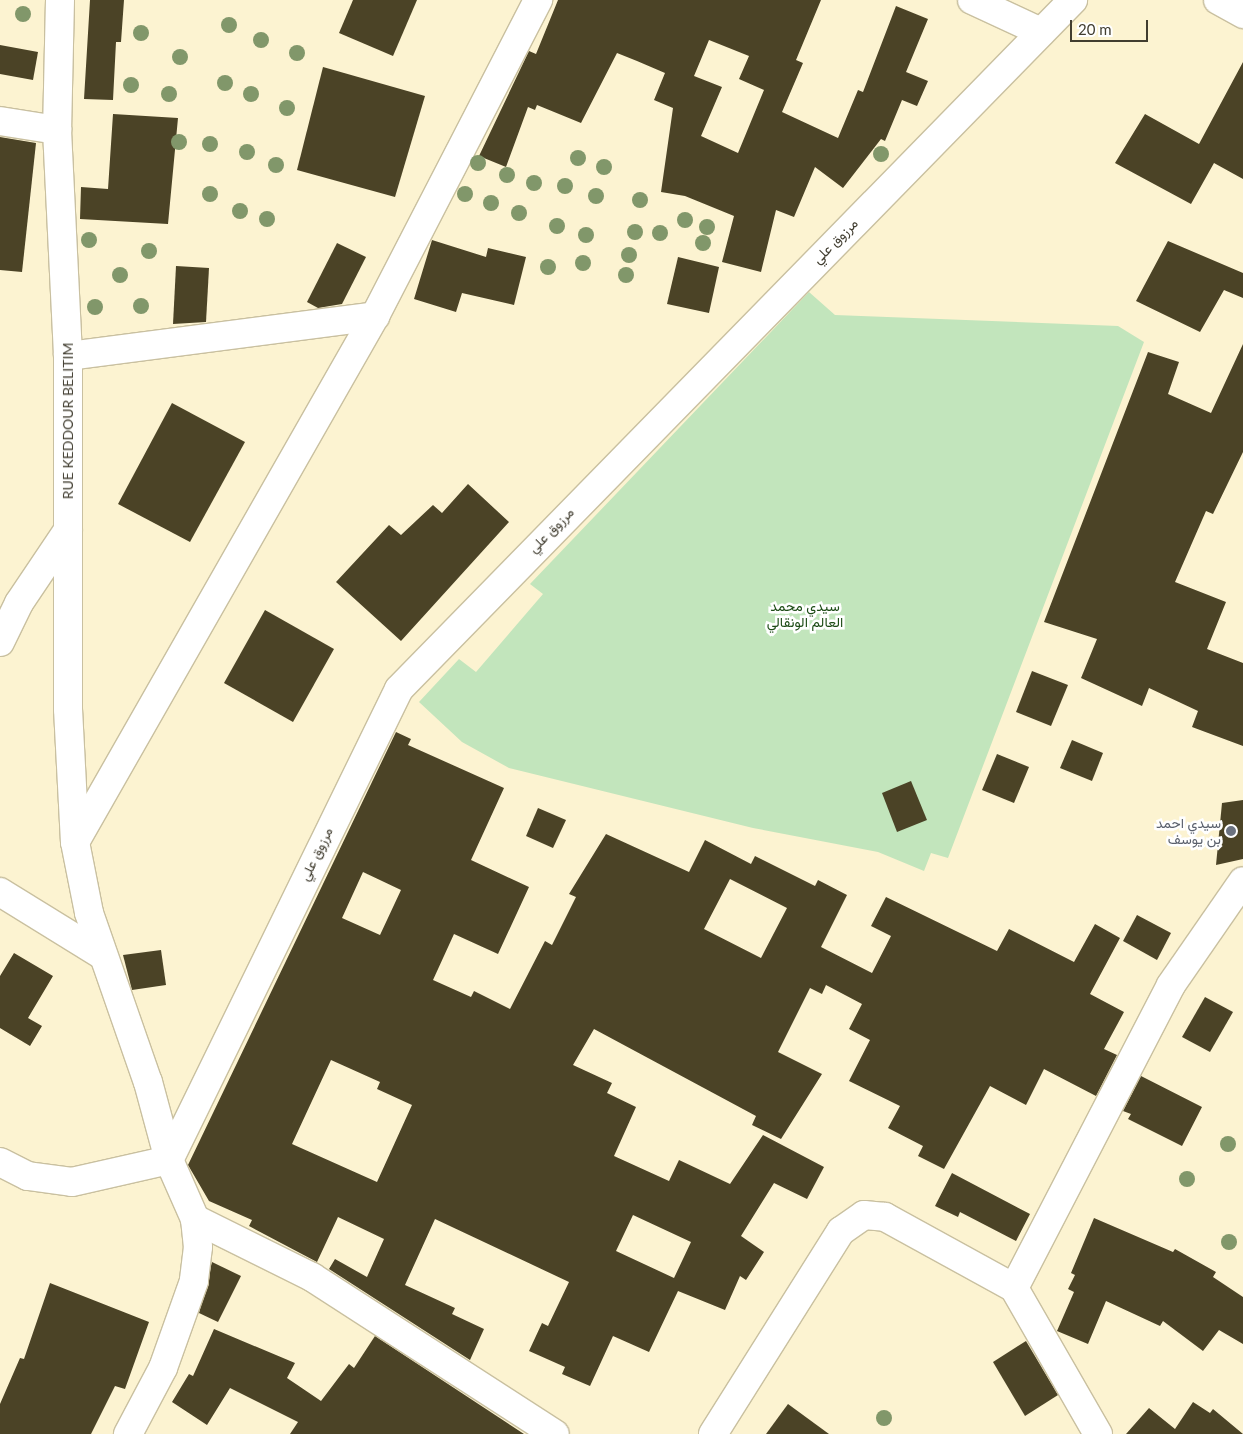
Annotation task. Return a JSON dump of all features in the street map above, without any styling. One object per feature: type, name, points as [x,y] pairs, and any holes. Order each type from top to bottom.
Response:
[{"type":"street","name":"RUE KEDDOUR BELITIM","points":[[60,0],[57,130],[68,356],[68,709],[75,842],[102,955],[136,1045],[169,1160],[195,1219]]},
{"type":"street","points":[[75,842],[375,316],[538,0]]},
{"type":"street","points":[[972,0],[1040,32]]},
{"type":"street","name":"مرزوق علي","points":[[169,1160],[399,689],[1073,0]]},
{"type":"street","points":[[1218,0],[1243,14]]},
{"type":"street","points":[[0,121],[57,130]]},
{"type":"street","points":[[68,356],[375,316]]},
{"type":"street","points":[[0,642],[19,603],[68,530]]},
{"type":"street","points":[[1014,1288],[1171,985],[1243,880]]},
{"type":"street","points":[[0,892],[102,955]]},
{"type":"street","points":[[0,1162],[28,1176],[72,1182],[169,1160]]},
{"type":"street","points":[[714,1434],[841,1231],[864,1215],[885,1217],[1014,1288],[1098,1434]]},
{"type":"street","points":[[128,1434],[163,1368],[194,1281],[195,1219],[312,1277],[555,1434]]},
{"type":"green space","name":"سيدي محمد العالم الونقالي","points":[[809,292],[835,315],[1118,326],[1144,342],[948,858],[931,853],[924,871],[878,852],[753,828],[509,768],[462,742],[419,702],[459,659],[476,672],[543,594],[530,584]]},
{"type":"building","points":[[90,0],[124,0],[121,42],[116,42],[113,100],[84,99]]},
{"type":"building","points":[[353,0],[417,0],[393,56],[339,33]]},
{"type":"building","points":[[558,0],[821,0],[796,60],[803,63],[782,112],[838,138],[858,90],[863,92],[896,6],[928,19],[906,72],[928,81],[917,106],[902,100],[885,141],[881,139],[843,188],[815,167],[794,217],[776,210],[761,272],[722,262],[734,216],[685,196],[661,192],[673,108],[654,100],[665,73],[637,61],[617,53],[581,123],[537,105],[535,110],[528,107],[506,167],[479,156],[529,51],[536,54]],"holes":[[[709,40],[749,56],[739,79],[764,90],[738,153],[701,136],[722,87],[694,76]]]},
{"type":"building","points":[[0,45],[38,52],[33,80],[0,74]]},
{"type":"building","points":[[1243,62],[1243,179],[1214,163],[1191,204],[1115,163],[1145,114],[1199,144]]},
{"type":"building","points":[[323,67],[425,96],[395,197],[297,170]]},
{"type":"building","points":[[113,114],[178,118],[168,224],[80,219],[81,187],[108,189]]},
{"type":"building","points":[[0,137],[36,143],[22,272],[0,270]]},
{"type":"building","points":[[432,240],[486,257],[488,248],[526,257],[514,305],[462,293],[456,312],[414,299]]},
{"type":"building","points":[[1168,241],[1243,273],[1243,298],[1224,290],[1200,332],[1136,301]]},
{"type":"building","points":[[337,243],[366,257],[342,304],[318,308],[307,302]]},
{"type":"building","points":[[678,257],[719,267],[709,313],[667,304]]},
{"type":"building","points":[[176,266],[209,268],[206,322],[173,324]]},
{"type":"building","points":[[1243,344],[1243,452],[1213,514],[1206,511],[1175,582],[1226,602],[1207,649],[1243,663],[1243,746],[1192,727],[1198,711],[1149,688],[1142,706],[1081,678],[1097,639],[1044,622],[1148,352],[1179,362],[1168,394],[1211,413]]},
{"type":"building","points":[[172,403],[245,442],[190,542],[118,504]]},
{"type":"building","points":[[468,484],[509,522],[401,641],[336,582],[389,525],[401,535],[433,505],[442,513]]},
{"type":"building","points":[[265,610],[334,649],[293,722],[224,683]]},
{"type":"building","points":[[1032,671],[1068,685],[1051,726],[1016,712]]},
{"type":"building","points":[[396,732],[411,739],[408,745],[504,788],[471,860],[529,887],[498,954],[454,934],[433,980],[471,997],[474,991],[510,1009],[545,941],[552,945],[576,897],[569,894],[606,834],[689,872],[705,840],[751,864],[755,856],[815,886],[818,880],[847,895],[821,947],[872,973],[891,936],[871,926],[886,897],[997,951],[1009,929],[1074,962],[1095,924],[1120,938],[1090,994],[1124,1012],[1104,1049],[1117,1055],[1096,1096],[1044,1069],[1026,1105],[990,1086],[944,1169],[918,1156],[923,1146],[888,1128],[900,1106],[849,1081],[870,1040],[849,1029],[862,1004],[826,985],[822,994],[810,988],[778,1052],[822,1074],[781,1139],[752,1125],[756,1116],[594,1029],[573,1065],[612,1083],[607,1093],[636,1107],[614,1156],[669,1181],[679,1160],[730,1184],[763,1135],[824,1167],[807,1199],[774,1183],[741,1236],[764,1252],[746,1280],[740,1276],[725,1310],[678,1291],[649,1352],[613,1336],[590,1386],[562,1374],[565,1367],[529,1351],[542,1323],[548,1326],[569,1282],[435,1219],[405,1285],[455,1308],[452,1314],[484,1329],[470,1360],[329,1269],[335,1259],[367,1277],[384,1239],[338,1217],[317,1262],[249,1226],[252,1220],[209,1201],[188,1165]],"holes":[[[363,872],[401,890],[380,935],[342,918]],[[730,879],[787,908],[761,958],[704,929]],[[331,1060],[380,1082],[377,1089],[412,1105],[377,1182],[292,1144]],[[633,1215],[691,1242],[674,1278],[616,1251]]]},
{"type":"building","points":[[1072,740],[1103,753],[1092,781],[1060,768]]},
{"type":"building","points":[[997,754],[1029,767],[1014,803],[982,790]]},
{"type":"building","points":[[911,781],[927,820],[897,832],[882,793]]},
{"type":"building","name":"سيدي احمد بن يوسف","points":[[1243,800],[1243,859],[1216,865],[1222,803]]},
{"type":"building","points":[[538,808],[566,820],[553,848],[526,836]]},
{"type":"building","points":[[1137,915],[1171,933],[1157,960],[1123,941]]},
{"type":"building","points":[[161,950],[166,985],[132,990],[123,955]]},
{"type":"building","points":[[14,953],[53,976],[28,1018],[42,1026],[30,1046],[0,1028],[0,976]]},
{"type":"building","points":[[1205,997],[1233,1012],[1210,1052],[1182,1037]]},
{"type":"building","points":[[1141,1076],[1202,1107],[1182,1146],[1128,1119],[1131,1114],[1123,1111]]},
{"type":"building","points":[[952,1173],[1030,1214],[1016,1241],[960,1212],[958,1217],[935,1206]]},
{"type":"building","points":[[1094,1218],[1173,1252],[1175,1249],[1216,1272],[1213,1277],[1243,1297],[1243,1344],[1219,1330],[1203,1351],[1163,1321],[1160,1326],[1106,1301],[1088,1344],[1057,1331],[1074,1292],[1068,1289],[1075,1275],[1071,1273]]},
{"type":"building","points":[[212,1262],[241,1276],[218,1322],[199,1313]]},
{"type":"building","points":[[50,1283],[149,1322],[125,1389],[115,1386],[91,1434],[0,1434],[0,1404],[20,1358],[24,1359]]},
{"type":"building","points":[[214,1329],[295,1363],[287,1378],[321,1401],[349,1364],[354,1368],[375,1336],[524,1434],[290,1434],[298,1422],[230,1388],[207,1425],[172,1402],[189,1374],[193,1376]]},
{"type":"building","points":[[1026,1341],[1058,1395],[1025,1416],[993,1362]]},
{"type":"building","points":[[1193,1402],[1210,1413],[1213,1409],[1243,1434],[1126,1434],[1149,1408],[1175,1429]]},
{"type":"building","points":[[788,1404],[829,1434],[766,1434]]},
{"type":"place","name":"سيدي احمد بن يوسف","points":[[1231,831]]}]
